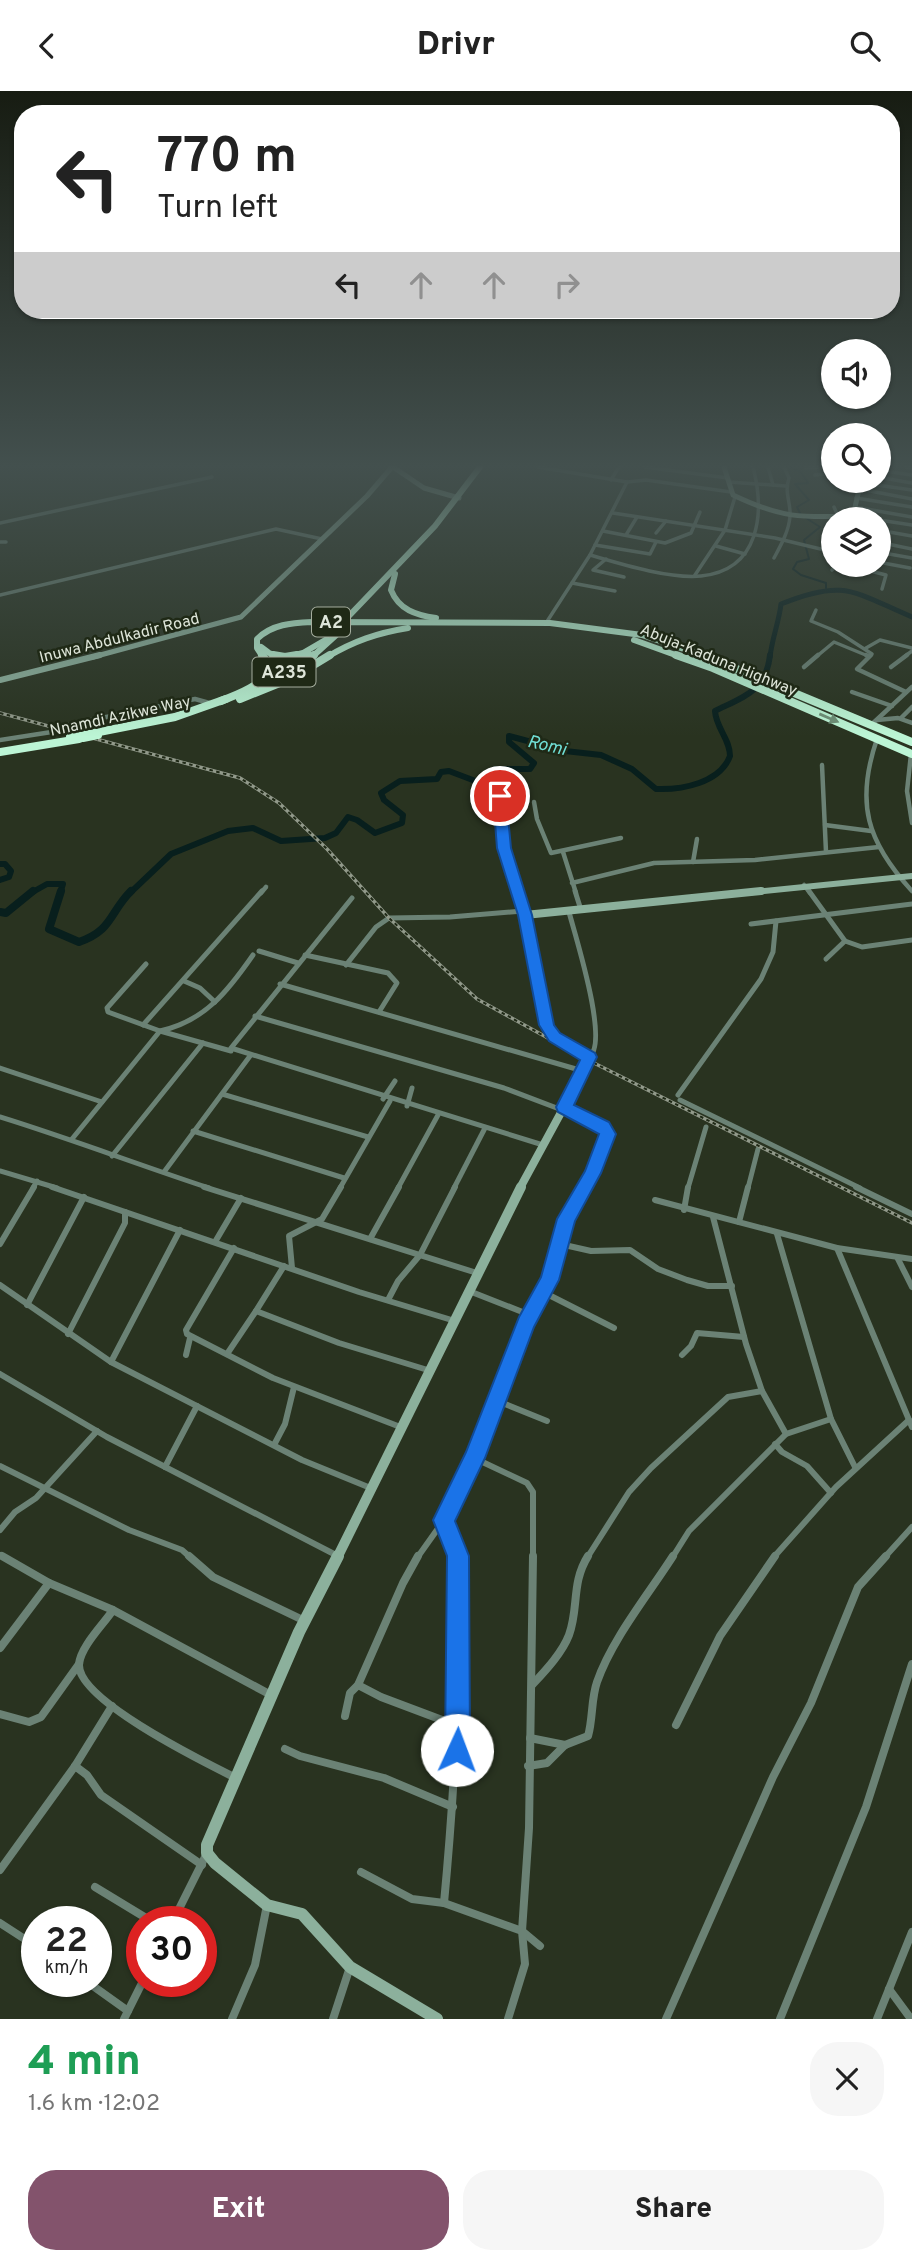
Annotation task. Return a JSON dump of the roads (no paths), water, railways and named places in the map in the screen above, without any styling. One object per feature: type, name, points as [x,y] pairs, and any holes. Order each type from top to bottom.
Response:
[{"type":"highway","name":"Nnamdi Azikwe Way","points":[[0,751],[173,720],[236,701],[299,668],[341,628],[407,557]]},
{"type":"highway","name":"Nnamdi Azikwe Way","points":[[349,619],[410,557]]},
{"type":"highway","points":[[395,574],[391,586],[393,597],[411,612],[436,618],[503,622]]},
{"type":"highway","name":"A2","points":[[217,702],[250,688],[265,676],[270,666],[257,648],[257,639],[267,630],[280,626],[312,622],[503,622]]},
{"type":"highway","name":"Abuja-Kaduna Highway","points":[[503,622],[586,626],[642,635],[691,650],[874,723],[912,742]]},
{"type":"highway","points":[[327,639],[302,654],[287,657],[269,653],[260,643],[269,632],[292,626],[423,626]]},
{"type":"highway","name":"Abuja-Kaduna Highway","points":[[423,626],[538,626],[613,635],[672,652],[911,754]]},
{"type":"highway","name":"A2","points":[[236,701],[292,678],[352,642],[377,633],[423,626]]},
{"type":"highway","name":"Nnamdi Azikwe Way","points":[[0,751],[175,717],[217,702],[285,671],[341,628]]},
{"type":"street","points":[[0,595],[159,557]]},
{"type":"street","name":"Inuwa Abdulkadir Road","points":[[0,680],[233,621],[247,612],[304,557]]},
{"type":"street","points":[[546,623],[589,557]]},
{"type":"street","points":[[598,557],[703,576],[733,565],[742,557]]},
{"type":"street","points":[[695,575],[708,557]]},
{"type":"street","points":[[606,559],[593,570],[624,577]]},
{"type":"street","points":[[891,564],[910,568]]},
{"type":"street","points":[[882,589],[885,577]]},
{"type":"street","points":[[572,583],[615,591]]},
{"type":"street","points":[[0,589],[9,593]]},
{"type":"street","points":[[816,610],[810,621],[866,648],[872,654],[857,669],[909,691],[874,723]]},
{"type":"street","points":[[866,648],[878,639],[912,649]]},
{"type":"street","points":[[804,667],[834,642],[868,656]]},
{"type":"street","points":[[891,667],[912,649]]},
{"type":"street","points":[[852,692],[892,706]]},
{"type":"street","points":[[0,740],[58,731],[67,725],[195,699],[217,702]]},
{"type":"street","points":[[874,723],[901,718],[912,707]]},
{"type":"street","points":[[901,718],[912,723]]},
{"type":"street","points":[[877,739],[866,768],[864,784],[871,831],[897,877],[912,891]]},
{"type":"street","points":[[911,754],[907,777],[912,823]]},
{"type":"street","points":[[822,765],[826,852]]},
{"type":"street","points":[[500,796],[504,848],[524,913],[549,1031],[564,1044],[589,1057]]},
{"type":"street","points":[[534,801],[537,818],[549,850],[554,853],[621,838]]},
{"type":"street","points":[[825,825],[871,831]]},
{"type":"street","points":[[692,862],[697,839]]},
{"type":"street","points":[[572,883],[654,863],[755,860],[878,847]]},
{"type":"street","points":[[563,852],[581,910]]},
{"type":"street","points":[[346,965],[376,927],[389,918],[569,912],[804,885],[912,876]]},
{"type":"street","points":[[804,885],[845,941],[862,947],[912,940]]},
{"type":"street","points":[[143,1025],[266,887]]},
{"type":"street","points":[[234,1051],[232,1044],[352,898]]},
{"type":"street","points":[[751,924],[912,904]]},
{"type":"street","points":[[180,1906],[207,1853],[206,1845],[305,1621],[373,1489],[477,1273],[589,1057],[594,1054],[597,1046],[594,1017],[569,912]]},
{"type":"street","points":[[776,921],[773,951],[751,995],[727,1024],[679,1098],[912,1214]]},
{"type":"street","points":[[826,959],[845,941]]},
{"type":"street","points":[[186,1038],[191,1024],[215,1002],[256,953],[298,963]]},
{"type":"street","points":[[305,955],[346,965],[376,968],[397,982],[379,1012]]},
{"type":"street","points":[[354,956],[358,966]]},
{"type":"street","points":[[146,964],[106,1010],[160,1031],[543,1145]]},
{"type":"street","points":[[184,981],[200,988],[215,1002]]},
{"type":"street","points":[[280,985],[583,1071]]},
{"type":"street","points":[[254,1016],[564,1107],[603,1126],[607,1134],[593,1173],[566,1219],[550,1280],[530,1315],[474,1458],[444,1520],[426,1543],[403,1583],[358,1685],[351,1693],[345,1716]]},
{"type":"street","points":[[72,1139],[160,1031],[191,1024]]},
{"type":"street","points":[[112,1157],[203,1043]]},
{"type":"street","points":[[164,1172],[250,1056]]},
{"type":"street","points":[[0,1068],[102,1102]]},
{"type":"street","points":[[228,1354],[288,1267],[289,1236],[322,1221],[395,1081]]},
{"type":"street","points":[[407,1106],[412,1088]]},
{"type":"street","points":[[222,1094],[368,1137]]},
{"type":"street","points":[[370,1239],[438,1115]]},
{"type":"street","points":[[0,1117],[72,1139],[112,1157],[322,1221],[477,1273]]},
{"type":"street","points":[[684,1210],[689,1180],[706,1127]]},
{"type":"street","points":[[387,1300],[398,1281],[420,1255],[485,1128]]},
{"type":"street","points":[[194,1131],[344,1178]]},
{"type":"street","points":[[739,1222],[758,1149]]},
{"type":"street","points":[[0,1171],[455,1321]]},
{"type":"street","points":[[0,1244],[37,1181]]},
{"type":"street","points":[[27,1305],[84,1197]]},
{"type":"street","points":[[215,1242],[241,1198]]},
{"type":"street","points":[[655,1200],[684,1210],[837,1248],[912,1259]]},
{"type":"street","points":[[68,1334],[125,1223],[125,1212]]},
{"type":"street","points":[[125,1223],[141,1217]]},
{"type":"street","points":[[713,1217],[744,1337],[762,1391],[786,1434]]},
{"type":"street","points":[[111,1362],[180,1230]]},
{"type":"street","points":[[777,1234],[831,1419],[855,1467]]},
{"type":"street","points":[[560,1244],[592,1251],[630,1251],[658,1269],[687,1280],[708,1286],[732,1286]]},
{"type":"street","points":[[186,1355],[190,1338],[186,1330],[234,1248]]},
{"type":"street","points":[[676,1725],[719,1638],[746,1591],[855,1467],[911,1424],[837,1248]]},
{"type":"street","points":[[898,1259],[912,1287]]},
{"type":"street","points":[[0,1285],[111,1362],[274,1445],[373,1489]]},
{"type":"street","points":[[469,1291],[530,1315]]},
{"type":"street","points":[[543,1292],[614,1328]]},
{"type":"street","points":[[256,1311],[431,1371]]},
{"type":"street","points":[[682,1355],[691,1346],[697,1333],[744,1337]]},
{"type":"street","points":[[190,1338],[294,1387],[403,1428]]},
{"type":"street","points":[[0,1374],[97,1431],[339,1556]]},
{"type":"street","points":[[274,1445],[285,1424],[294,1387]]},
{"type":"street","points":[[533,1684],[549,1667],[569,1635],[578,1572],[629,1492],[720,1403],[728,1397],[762,1391]]},
{"type":"street","points":[[495,1400],[547,1421]]},
{"type":"street","points":[[165,1467],[197,1406]]},
{"type":"street","points":[[528,1766],[547,1763],[565,1745],[588,1737],[593,1720],[596,1685],[607,1659],[688,1531],[786,1434],[831,1419]]},
{"type":"street","points":[[0,1530],[7,1519],[36,1498],[97,1431]]},
{"type":"street","points":[[775,1444],[782,1452],[807,1466],[831,1493]]},
{"type":"street","points":[[474,1458],[527,1483],[533,1492],[533,1684],[528,1766],[529,1828],[522,1931],[525,1964],[508,2019]]},
{"type":"street","points":[[0,1465],[129,1530],[182,1551],[212,1577],[305,1621]]},
{"type":"street","points":[[444,1520],[458,1556],[458,1726],[444,1903]]},
{"type":"street","points":[[666,2019],[772,1777],[811,1703],[858,1587],[912,1527]]},
{"type":"street","points":[[0,1555],[48,1583],[113,1610],[271,1695]]},
{"type":"street","points":[[0,1648],[48,1583]]},
{"type":"street","points":[[0,1714],[29,1722],[41,1717],[113,1610]]},
{"type":"street","points":[[79,1664],[82,1678],[112,1706],[199,1760],[236,1778]]},
{"type":"street","points":[[780,2019],[866,1807],[912,1664]]},
{"type":"street","points":[[358,1685],[458,1726]]},
{"type":"street","points":[[0,1870],[75,1766],[112,1706]]},
{"type":"street","points":[[530,1738],[565,1745]]},
{"type":"street","points":[[285,1749],[300,1756],[384,1778],[453,1807]]},
{"type":"street","points":[[75,1766],[87,1775],[101,1795],[201,1865]]},
{"type":"street","points":[[207,1853],[267,1905],[302,1914],[350,1967],[430,2017]]},
{"type":"street","points":[[361,1871],[412,1899],[444,1903],[522,1931],[540,1946]]},
{"type":"street","points":[[95,1887],[126,1906]]},
{"type":"street","points":[[232,2019],[255,1965],[267,1905]]},
{"type":"street","points":[[0,1923],[21,1937]]},
{"type":"street","points":[[877,2019],[912,1932]]},
{"type":"street","points":[[332,2019],[350,1967]]},
{"type":"street","points":[[889,1989],[911,2019]]},
{"type":"street","points":[[105,1997],[126,2015],[135,1997]]},
{"type":"waterway","points":[[808,557],[797,562],[793,569],[801,575],[826,583],[826,588]]},
{"type":"waterway","name":"Romi","points":[[770,657],[781,604],[803,596],[835,590],[848,591],[912,617]]},
{"type":"waterway","name":"Romi","points":[[130,893],[171,854],[228,831],[253,828],[281,841],[325,838],[336,833],[348,817],[375,833],[402,823],[403,815],[384,800],[381,793],[400,781],[437,779],[441,772],[449,771],[478,782],[495,769],[530,769],[534,763],[509,742],[509,736],[565,751],[601,755],[632,769],[656,789],[699,783],[718,773],[730,756],[715,711],[745,696],[759,685],[768,667],[770,655]]},
{"type":"waterway","name":"Romi","points":[[0,864],[5,864],[11,871],[9,877],[0,880]]},
{"type":"waterway","name":"Romi","points":[[31,893],[47,884],[63,884],[60,893]]},
{"type":"waterway","name":"Romi","points":[[0,912],[6,913],[33,891]]},
{"type":"waterway","name":"Romi","points":[[61,891],[49,929],[79,942],[105,926],[131,891]]},
{"type":"railway","points":[[0,713],[240,778],[279,803],[327,849],[389,918],[477,999],[586,1059],[912,1223]]}]
